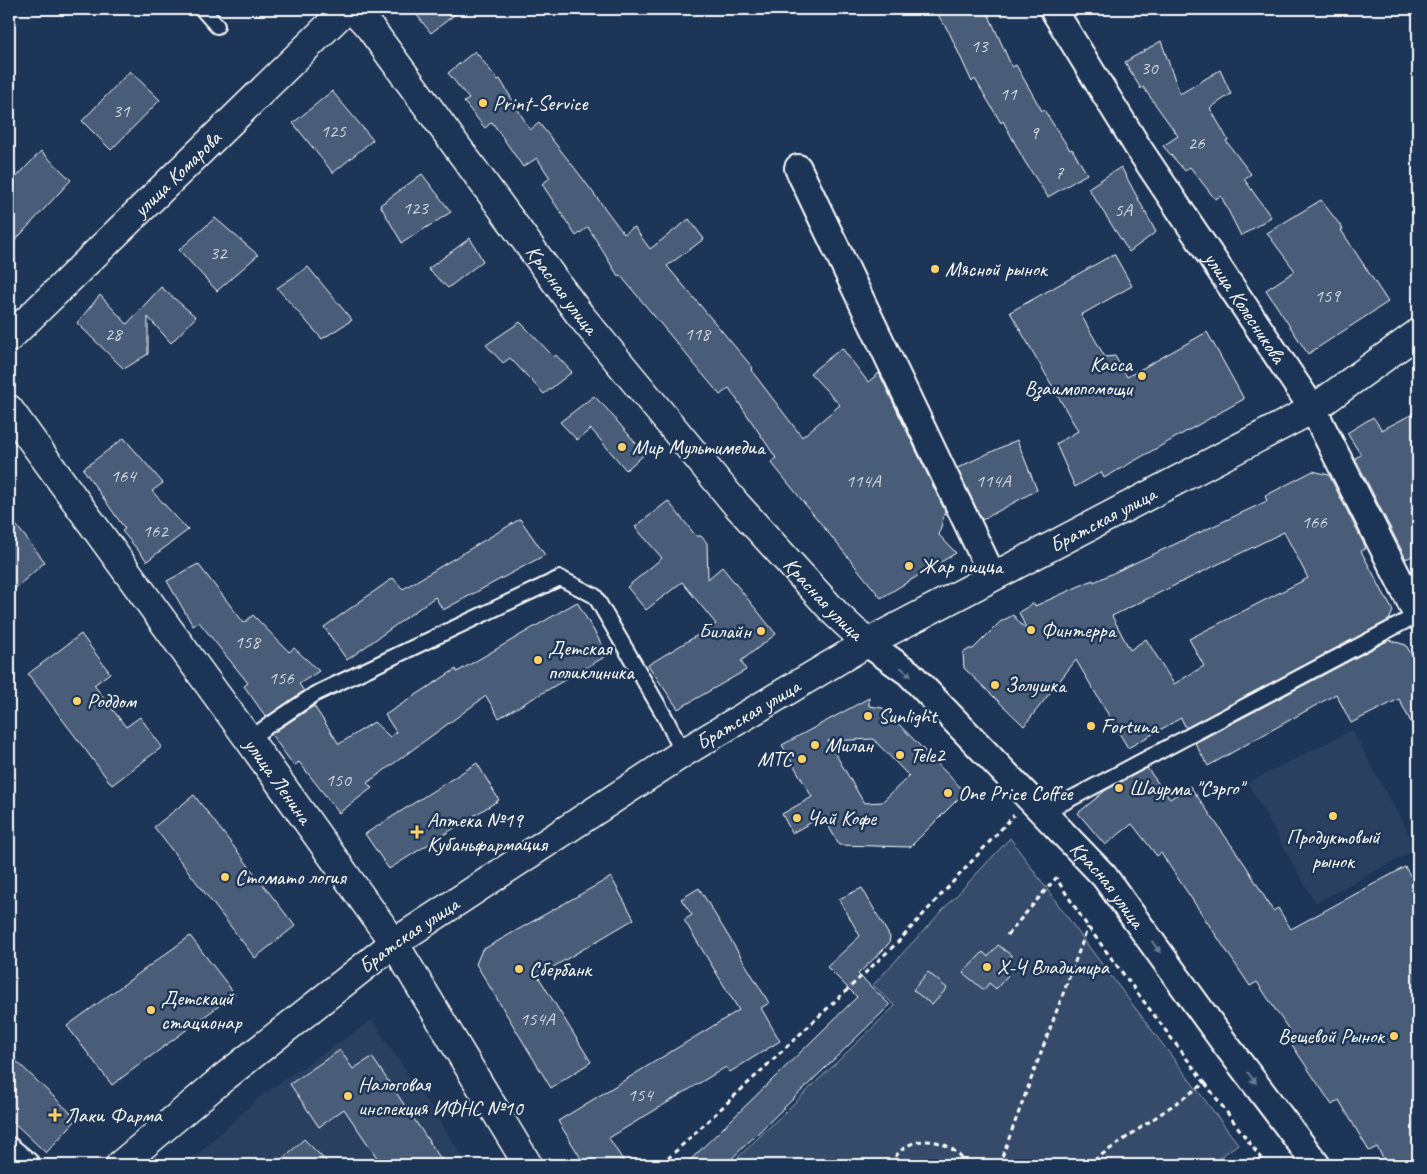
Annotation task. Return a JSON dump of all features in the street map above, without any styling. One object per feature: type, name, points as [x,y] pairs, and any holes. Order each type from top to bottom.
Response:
[{"type":"main road","name":"улица Комарова","points":[[9,338],[346,9]]},
{"type":"main road","name":"Красная улица","points":[[353,9],[371,29],[580,315],[736,504],[836,614],[867,642]]},
{"type":"main road","name":"Братская улица","points":[[120,1165],[222,1079],[394,943],[683,754],[867,642],[1313,409],[1418,333]]},
{"type":"main road","name":"улица Ленина","points":[[9,409],[250,740],[394,943],[528,1165]]},
{"type":"street","name":"улица Колесникова","points":[[1054,9],[1140,149],[1313,409],[1418,616]]},
{"type":"street","points":[[798,168],[993,577]]},
{"type":"street","name":"Красная улица","points":[[867,642],[908,672],[1104,876],[1223,1041],[1317,1165]]},
{"type":"street","points":[[9,1151],[26,1165]]},
{"type":"lane","points":[[202,9],[217,26]]},
{"type":"lane","points":[[250,740],[315,694],[560,578],[595,596],[665,717],[683,754]]},
{"type":"lane","points":[[1037,806],[1418,616]]},
{"type":"path","points":[[660,1165],[899,941],[1037,806]]},
{"type":"path","points":[[1007,935],[1056,878],[1088,927],[1266,1165]]},
{"type":"path","points":[[999,1165],[1088,927]]},
{"type":"path","points":[[1087,1165],[1205,1083]]},
{"type":"path","points":[[891,1165],[893,1160],[903,1150],[915,1143],[928,1141],[941,1142],[952,1148],[962,1157],[966,1165]]},
{"type":"shaded area","name":"Продуктовый рынок","points":[[1352,730],[1417,849],[1315,903],[1248,783]]},
{"type":"shaded area","points":[[1010,838],[1089,947],[1238,1144],[1218,1159],[1222,1165],[730,1165],[895,1006],[873,985]]},
{"type":"shaded area","points":[[372,1020],[468,1165],[186,1165],[262,1095]]},
{"type":"building","points":[[412,9],[462,9],[431,33]]},
{"type":"building","points":[[934,9],[986,9],[1012,67],[1016,65],[1042,111],[1044,110],[1070,150],[1072,149],[1087,174],[1048,197],[1025,162],[1003,121],[1001,123],[975,79],[972,82],[949,32]]},
{"type":"building","points":[[1161,41],[1180,94],[1220,70],[1231,94],[1210,108],[1228,140],[1226,141],[1251,174],[1244,179],[1271,217],[1241,236],[1221,196],[1215,199],[1190,167],[1185,171],[1163,146],[1178,136],[1143,87],[1141,89],[1125,62]]},
{"type":"building","points":[[475,51],[498,80],[500,79],[530,130],[539,123],[624,234],[634,227],[650,249],[689,219],[704,239],[667,266],[753,368],[751,370],[802,437],[840,405],[810,373],[842,348],[868,382],[879,373],[945,511],[939,535],[956,553],[881,598],[771,462],[776,458],[729,388],[720,395],[620,275],[618,276],[588,227],[576,236],[542,184],[550,178],[537,158],[523,167],[492,122],[485,128],[464,102],[469,99],[448,73]]},
{"type":"building","points":[[130,71],[160,100],[111,150],[82,121]]},
{"type":"building","points":[[332,91],[373,140],[333,173],[293,123]]},
{"type":"building","points":[[41,151],[71,180],[9,247],[9,185]]},
{"type":"building","points":[[1121,167],[1156,232],[1129,252],[1088,188]]},
{"type":"building","points":[[422,174],[451,212],[402,243],[380,205]]},
{"type":"building","points":[[1321,200],[1343,229],[1341,230],[1388,302],[1308,354],[1266,290],[1295,271],[1267,233]]},
{"type":"building","points":[[215,218],[258,255],[217,291],[179,250]]},
{"type":"building","points":[[470,238],[483,261],[448,288],[428,269]]},
{"type":"building","points":[[1114,254],[1132,286],[1081,315],[1105,357],[1115,356],[1127,377],[1207,332],[1244,399],[1104,478],[1101,472],[1075,487],[1056,444],[1078,431],[1010,312]]},
{"type":"building","points":[[308,267],[352,320],[322,339],[277,288]]},
{"type":"building","points":[[161,287],[196,317],[171,343],[148,317],[148,354],[124,369],[77,323],[100,295],[127,324]]},
{"type":"building","points":[[520,322],[554,357],[556,355],[572,372],[544,394],[510,358],[503,363],[486,345]]},
{"type":"building","points":[[594,396],[645,454],[626,470],[591,429],[577,440],[560,422]]},
{"type":"building","points":[[1418,411],[1418,553],[1406,559],[1355,458],[1361,455],[1347,433],[1373,417],[1382,430]]},
{"type":"building","points":[[124,438],[163,483],[152,491],[188,530],[147,561],[122,531],[125,529],[83,469]]},
{"type":"building","points":[[1017,440],[1037,490],[982,520],[957,468]]},
{"type":"building","points":[[1313,471],[1329,475],[1366,548],[1361,551],[1393,611],[1389,620],[1186,728],[1181,718],[1128,748],[1076,660],[1024,726],[964,668],[963,653],[973,649],[1000,622],[1013,615],[1027,631],[1019,612],[1034,603],[1035,606],[1093,580],[1094,582],[1267,501],[1265,496]],"holes":[[[1284,532],[1308,578],[1189,639],[1204,666],[1174,684],[1146,639],[1130,650],[1112,616]]]},
{"type":"building","points":[[668,501],[696,536],[701,536],[707,543],[708,579],[722,567],[776,634],[741,661],[746,670],[678,709],[648,665],[716,624],[682,582],[646,610],[627,587],[662,558],[635,527]]},
{"type":"building","points":[[9,516],[45,562],[9,594]]},
{"type":"building","points":[[520,519],[545,555],[443,610],[435,597],[347,660],[324,627],[393,578],[403,589]]},
{"type":"building","points":[[198,564],[244,623],[253,615],[289,652],[294,648],[319,671],[299,684],[304,691],[266,717],[244,686],[248,683],[199,622],[193,626],[167,581]]},
{"type":"building","points":[[577,602],[608,655],[499,718],[486,696],[367,783],[372,788],[339,813],[299,762],[294,766],[271,734],[314,706],[339,744],[374,722],[390,737],[396,732],[385,715],[456,669],[457,672]]},
{"type":"building","name":"Роддом","points":[[81,634],[110,673],[94,685],[126,727],[140,717],[162,747],[112,785],[28,674]]},
{"type":"building","points":[[1389,640],[1406,645],[1411,654],[1414,653],[1418,663],[1418,736],[1399,699],[1351,723],[1336,694],[1208,766],[1195,743]]},
{"type":"building","points":[[869,698],[869,706],[883,708],[965,792],[910,847],[839,845],[823,816],[792,833],[782,814],[812,797],[782,745]],"holes":[[[873,739],[909,776],[882,802],[864,803],[828,741]]]},
{"type":"building","points":[[477,763],[499,800],[389,869],[365,834]]},
{"type":"building","points":[[1147,768],[1170,799],[1190,786],[1246,866],[1273,911],[1278,908],[1291,929],[1405,867],[1418,888],[1418,1165],[1387,1165],[1377,1147],[1369,1151],[1339,1100],[1332,1105],[1288,1039],[1293,1036],[1257,982],[1250,986],[1161,853],[1157,856],[1132,824],[1105,845],[1078,813],[1106,790]]},
{"type":"building","name":"Стомато логия","points":[[194,795],[295,926],[255,958],[154,827]]},
{"type":"building","points":[[611,877],[634,919],[538,976],[591,1062],[551,1088],[476,964],[482,950]]},
{"type":"building","points":[[699,888],[769,1003],[761,1008],[780,1041],[730,1072],[726,1067],[609,1138],[626,1165],[585,1165],[558,1121],[739,1010],[684,920],[692,915],[681,899]]},
{"type":"building","points":[[862,888],[890,937],[889,943],[884,949],[858,974],[890,1005],[725,1165],[685,1165],[857,997],[827,967],[860,936],[839,899]]},
{"type":"building","name":"Детскаий стационар","points":[[190,936],[235,994],[112,1085],[67,1026]]},
{"type":"building","name":"Х-Ч Владимира","points":[[998,945],[1012,956],[1001,968],[1008,975],[996,989],[989,983],[984,990],[963,973],[983,952],[988,957]]},
{"type":"building","points":[[928,972],[947,988],[932,1005],[913,990]]},
{"type":"building","name":"Налоговая инспекция ИФНС №10","points":[[340,1050],[353,1069],[372,1057],[445,1165],[382,1165],[344,1109],[319,1127],[290,1084]]},
{"type":"building","points":[[9,1054],[77,1119],[46,1153],[9,1118]]},
{"type":"building","points":[[304,1139],[330,1165],[276,1165]]},
{"type":"place","name":"Print-Service","points":[[483,103]]},
{"type":"place","name":"Мясной рынок","points":[[935,269]]},
{"type":"place","name":"Касса Взаимопомощи","points":[[1142,376]]},
{"type":"place","name":"Мир Мультимедиа","points":[[622,447]]},
{"type":"place","name":"Жар пицца","points":[[909,566]]},
{"type":"place","name":"Финтерра","points":[[1031,630]]},
{"type":"place","name":"Билайн","points":[[761,631]]},
{"type":"place","name":"Детская поликлиника","points":[[538,660]]},
{"type":"place","name":"Золушка","points":[[995,685]]},
{"type":"place","name":"Роддом","points":[[77,701]]},
{"type":"place","name":"Sunlight","points":[[868,716]]},
{"type":"place","name":"Fortuna","points":[[1091,726]]},
{"type":"place","name":"Милан","points":[[815,745]]},
{"type":"place","name":"Tele2","points":[[900,755]]},
{"type":"place","name":"МТС","points":[[802,759]]},
{"type":"place","name":"Шаурма \"Сэрго\"","points":[[1119,788]]},
{"type":"place","name":"One Price Coffee","points":[[948,793]]},
{"type":"place","name":"Продуктовый рынок","points":[[1333,816]]},
{"type":"place","name":"Чай Кофе","points":[[797,818]]},
{"type":"place","name":"Аптека №19 Кубаньфармация","points":[[417,832]]},
{"type":"place","name":"Стомато логия","points":[[225,877]]},
{"type":"place","name":"Х-Ч Владимира","points":[[987,967]]},
{"type":"place","name":"Сбербанк","points":[[519,969]]},
{"type":"place","name":"Детскаий стационар","points":[[151,1010]]},
{"type":"place","name":"Вещевой Рынок","points":[[1394,1036]]},
{"type":"place","name":"Налоговая инспекция ИФНС №10","points":[[348,1096]]},
{"type":"place","name":"Лаки Фарма","points":[[55,1115]]}]
